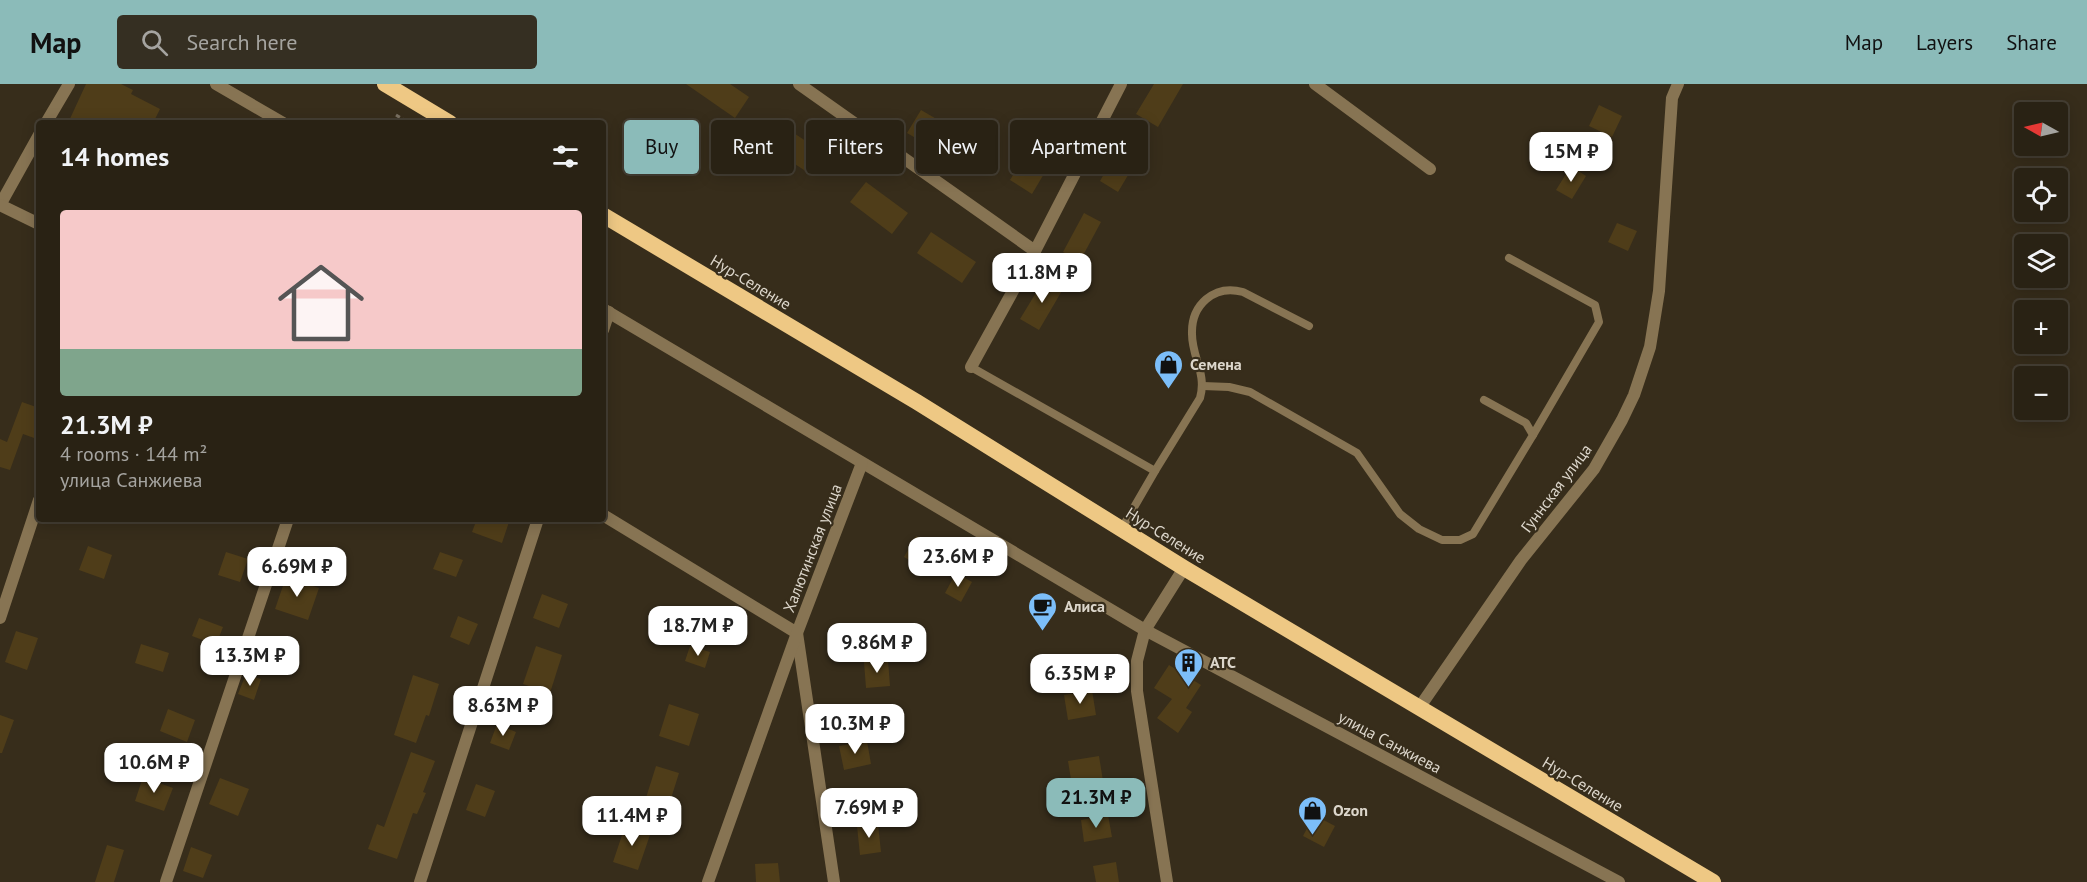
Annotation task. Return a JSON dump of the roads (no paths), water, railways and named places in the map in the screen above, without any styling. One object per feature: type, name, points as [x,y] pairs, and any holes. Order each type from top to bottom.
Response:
[{"type":"highway","points":[[385,84],[445,120]]},
{"type":"highway","name":"Нур-Селение","points":[[606,217],[917,402],[1184,568],[1713,882]]},
{"type":"street","points":[[48,120],[69,84]]},
{"type":"street","points":[[216,84],[278,120]]},
{"type":"street","points":[[799,84],[1035,251]]},
{"type":"street","points":[[971,367],[1035,251],[1120,84]]},
{"type":"street","points":[[1315,84],[1430,170]]},
{"type":"street","name":"Гуннская улица","points":[[1419,708],[1521,560],[1594,469],[1634,395],[1650,347],[1659,291],[1672,98],[1678,84]]},
{"type":"street","points":[[36,140],[0,205],[36,223]]},
{"type":"street","name":"улица Санжиева","points":[[606,311],[1145,630],[1619,882]]},
{"type":"street","name":"Халютинская улица","points":[[708,882],[797,633],[862,463]]},
{"type":"street","points":[[0,618],[36,509]]},
{"type":"street","points":[[606,517],[797,633],[834,882]]},
{"type":"street","points":[[166,882],[287,522]]},
{"type":"street","points":[[420,882],[537,522]]},
{"type":"street","points":[[1167,882],[1137,691],[1137,661],[1145,630],[1184,568]]},
{"type":"lane","points":[[1203,386],[1229,387],[1250,392],[1357,453],[1400,514],[1419,529],[1442,540],[1460,540],[1473,534],[1599,322],[1595,305],[1509,258]]},
{"type":"lane","points":[[1122,528],[1200,398],[1203,386],[1202,374],[1194,352],[1192,334],[1194,321],[1208,296],[1231,289],[1243,292],[1309,326]]},
{"type":"lane","points":[[971,367],[1155,471]]},
{"type":"lane","points":[[1484,400],[1526,423],[1533,435]]},
{"type":"place","name":"Семена","points":[[1169,390]]},
{"type":"place","name":"Алиса","points":[[1043,632]]},
{"type":"place","name":"АТС","points":[[1189,688]]},
{"type":"place","name":"Ozon","points":[[1312,836]]}]
